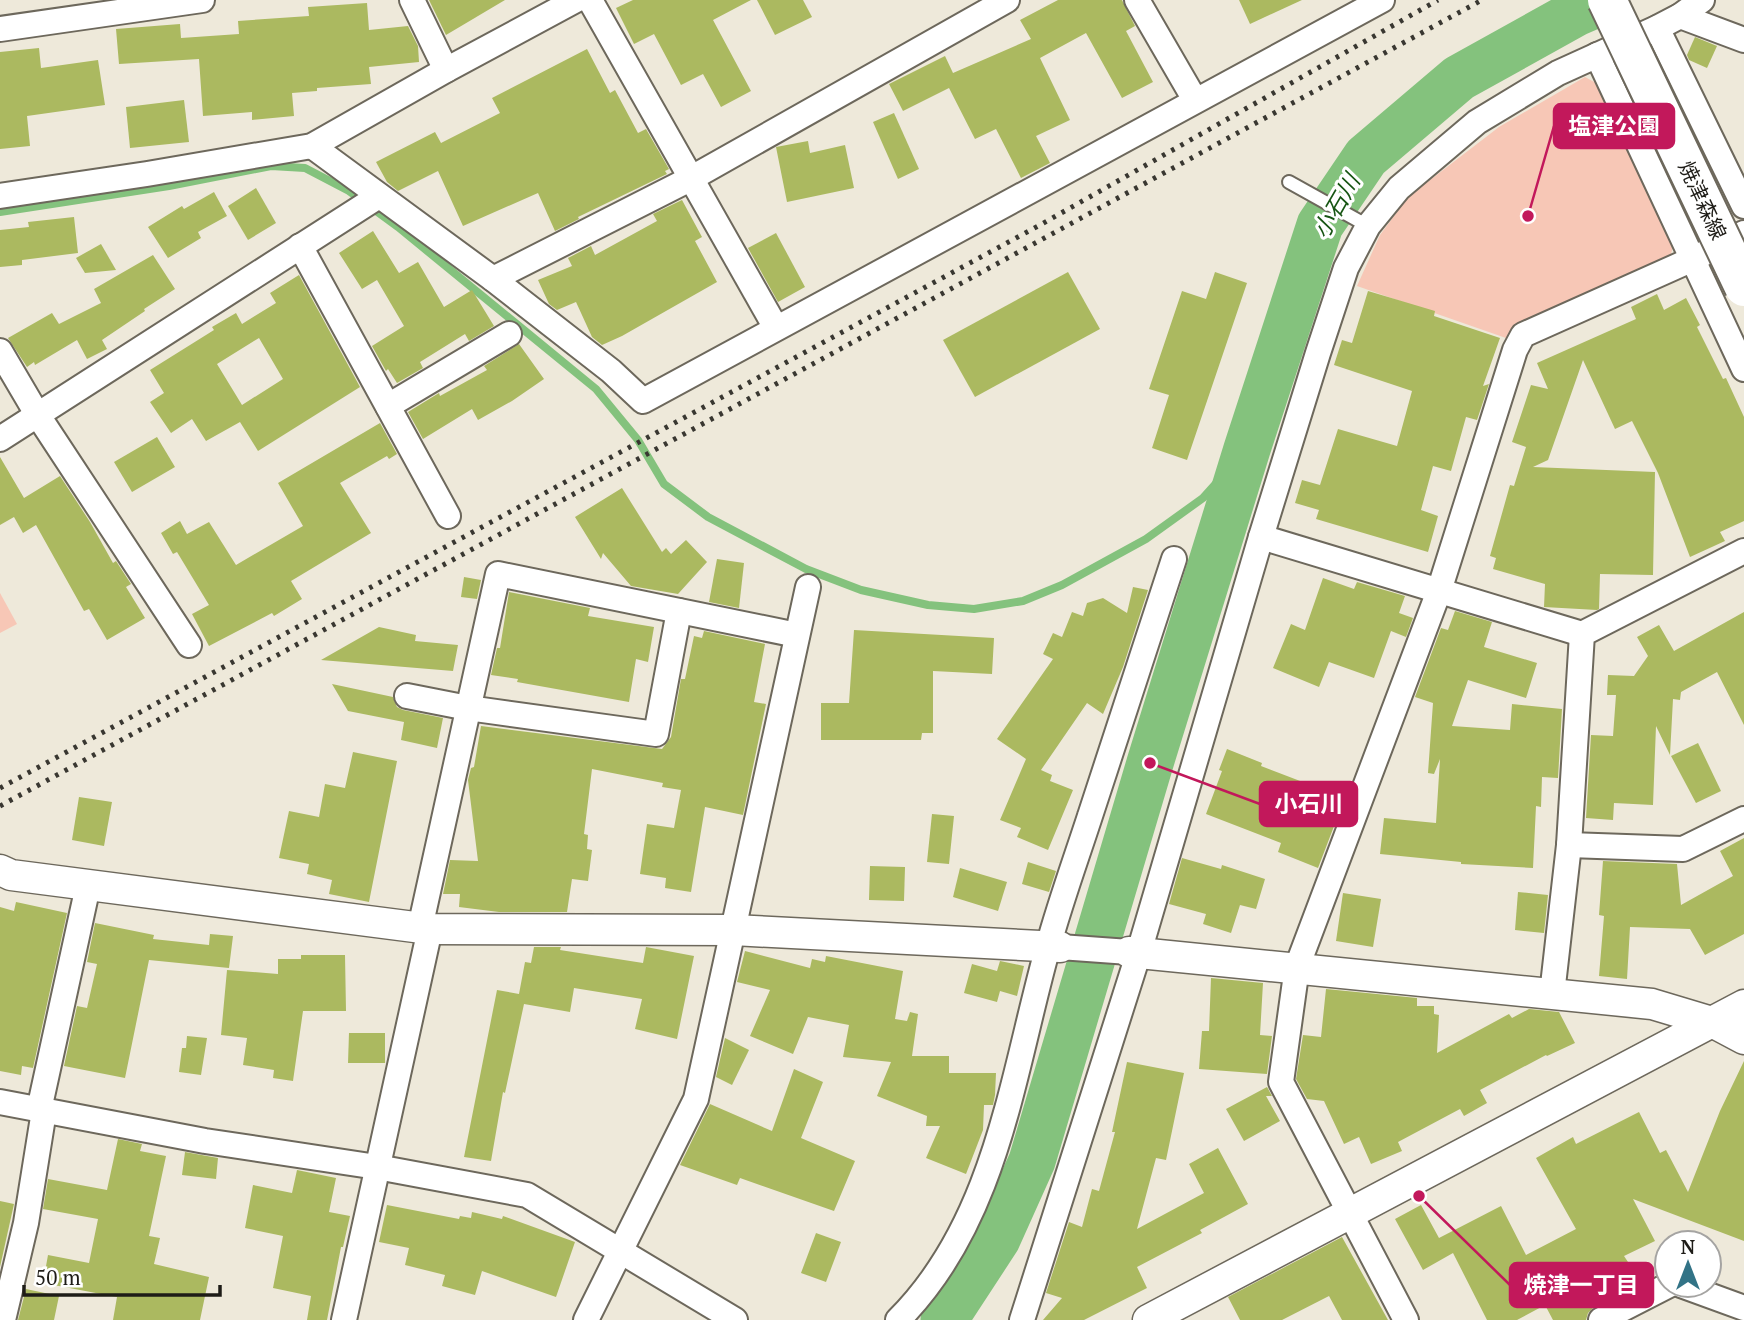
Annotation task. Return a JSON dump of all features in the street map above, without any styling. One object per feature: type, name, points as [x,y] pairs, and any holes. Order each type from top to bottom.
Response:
[{"type":"main road","name":"焼津森線","points":[[1607,0],[1744,287]]},
{"type":"street","points":[[0,29],[202,0]]},
{"type":"street","points":[[412,0],[446,70]]},
{"type":"street","points":[[0,196],[312,146],[576,0]]},
{"type":"street","points":[[590,0],[776,328]]},
{"type":"street","points":[[493,279],[690,179],[1007,0]]},
{"type":"street","points":[[1137,0],[1195,100]]},
{"type":"street","points":[[312,146],[493,279],[611,371],[643,401],[1382,0]]},
{"type":"street","points":[[1022,1320],[1261,537],[1346,268],[1363,223],[1399,188],[1477,122],[1558,73],[1657,28],[1702,0]]},
{"type":"street","points":[[1680,16],[1744,40]]},
{"type":"street","points":[[1657,28],[1744,206]]},
{"type":"street","points":[[1597,55],[1744,369]]},
{"type":"street","points":[[0,439],[380,196]]},
{"type":"street","points":[[1406,1320],[1281,1082],[1297,967],[1439,591],[1522,335],[1693,259],[1744,233]]},
{"type":"street","points":[[300,246],[448,516]]},
{"type":"street","points":[[388,406],[509,334]]},
{"type":"street","points":[[0,351],[37,414],[189,645]]},
{"type":"street","points":[[1261,537],[1582,634],[1744,551]]},
{"type":"street","points":[[898,1320],[918,1300],[940,1270],[958,1239],[985,1177],[1008,1111],[1054,946],[1174,559]]},
{"type":"street","points":[[344,1320],[468,708],[498,574],[797,635]]},
{"type":"street","points":[[586,1320],[696,1099],[808,587]]},
{"type":"street","points":[[407,696],[468,708],[656,734],[679,611]]},
{"type":"street","points":[[1552,994],[1569,845],[1582,634]]},
{"type":"street","points":[[1569,845],[1683,849],[1744,819]]},
{"type":"street","points":[[0,870],[11,875],[88,886],[425,928],[733,930],[1054,946],[1297,967],[1652,1004],[1712,1022],[1744,1039]]},
{"type":"street","points":[[4,1320],[26,1223],[41,1110],[88,886]]},
{"type":"street","points":[[1148,1320],[1744,1004]]},
{"type":"street","points":[[0,1102],[205,1141],[377,1167],[527,1195],[736,1320]]},
{"type":"street","points":[[1601,1320],[1653,1293]]},
{"type":"street","points":[[1719,1299],[1744,1308]]},
{"type":"lane","points":[[1292,184],[1363,223]]},
{"type":"shaded area","points":[[1585,77],[1596,83],[1674,243],[1671,254],[1512,331],[1506,338],[1357,286],[1380,235],[1408,197],[1499,127]]},
{"type":"shaded area","points":[[0,593],[17,624],[0,633]]},
{"type":"building","points":[[429,0],[505,0],[446,35]]},
{"type":"building","points":[[633,0],[751,0],[713,20],[751,91],[721,107],[703,74],[681,85],[654,34],[634,44],[616,8]]},
{"type":"building","points":[[757,0],[803,0],[812,17],[775,35]]},
{"type":"building","points":[[1058,0],[1122,0],[1135,26],[1126,31],[1153,82],[1122,98],[1086,33],[1040,58],[1070,120],[1036,136],[1050,163],[1021,178],[996,129],[975,139],[949,88],[903,111],[889,84],[945,56],[953,73],[1031,39],[1020,20]]},
{"type":"building","points":[[1239,0],[1302,0],[1250,24]]},
{"type":"building","points":[[367,3],[369,30],[408,26],[418,46],[419,62],[369,67],[371,84],[317,88],[317,91],[292,93],[294,116],[252,120],[252,112],[203,116],[199,59],[119,64],[116,29],[180,24],[181,38],[239,34],[238,21],[309,16],[308,7]]},
{"type":"building","points":[[1695,37],[1717,46],[1707,68],[1689,60],[1687,55]]},
{"type":"building","points":[[39,48],[41,68],[98,60],[105,105],[27,116],[30,146],[0,149],[0,52]]},
{"type":"building","points":[[587,49],[610,93],[615,90],[638,133],[646,129],[669,169],[665,171],[667,174],[555,231],[538,193],[463,226],[438,171],[398,191],[387,182],[376,162],[435,132],[441,143],[500,113],[492,98]]},
{"type":"building","points":[[184,100],[189,142],[130,148],[126,107]]},
{"type":"building","points":[[894,113],[919,169],[898,179],[873,122]]},
{"type":"building","points":[[808,141],[810,153],[845,145],[854,188],[787,202],[776,147]]},
{"type":"building","points":[[256,188],[276,223],[248,240],[228,206]]},
{"type":"building","points":[[214,192],[227,216],[198,232],[201,238],[168,258],[148,227],[182,206],[184,209]]},
{"type":"building","points":[[682,200],[702,237],[695,241],[717,282],[602,345],[592,337],[576,302],[557,310],[549,304],[538,280],[572,266],[568,258],[591,246],[595,255],[657,221],[653,214]]},
{"type":"building","points":[[74,217],[78,253],[22,260],[22,265],[0,267],[0,230],[29,227],[28,222]]},
{"type":"building","points":[[373,231],[399,273],[418,262],[444,307],[472,290],[494,326],[469,341],[465,334],[420,362],[423,368],[397,383],[388,369],[386,371],[372,346],[404,326],[377,280],[362,289],[339,253]]},
{"type":"building","points":[[776,233],[805,287],[778,302],[748,248]]},
{"type":"building","points":[[101,244],[116,270],[85,273],[76,258]]},
{"type":"building","points":[[153,255],[175,289],[102,340],[107,349],[87,359],[77,340],[27,367],[8,338],[52,313],[59,324],[101,303],[94,289]]},
{"type":"building","points":[[1068,272],[1100,329],[975,397],[943,340]]},
{"type":"building","points":[[1215,272],[1247,283],[1187,460],[1152,448],[1169,395],[1149,389],[1182,291],[1206,299]]},
{"type":"building","points":[[299,275],[360,387],[258,451],[240,422],[206,441],[192,419],[171,433],[150,402],[164,393],[150,370],[236,313],[242,324],[276,303],[270,293]],"holes":[[[259,338],[283,379],[242,405],[217,364]]]},
{"type":"building","points":[[1368,291],[1435,311],[1434,316],[1500,338],[1483,386],[1489,384],[1477,420],[1466,417],[1451,471],[1433,466],[1421,510],[1438,516],[1428,552],[1316,519],[1319,510],[1295,503],[1302,480],[1320,485],[1338,429],[1397,446],[1412,391],[1334,365],[1342,340],[1352,343]]},
{"type":"building","points":[[1657,294],[1664,310],[1686,298],[1700,325],[1697,327],[1744,417],[1744,521],[1720,532],[1725,541],[1690,557],[1658,473],[1632,421],[1615,429],[1583,360],[1548,460],[1533,467],[1655,472],[1653,575],[1600,574],[1597,610],[1544,607],[1545,584],[1493,569],[1496,558],[1490,556],[1510,485],[1514,486],[1526,447],[1512,442],[1531,385],[1548,389],[1537,363],[1636,319],[1631,307]]},
{"type":"building","points":[[519,344],[544,379],[478,420],[472,409],[423,439],[408,412],[439,393],[440,396],[487,370],[484,366]]},
{"type":"building","points":[[380,423],[397,454],[389,459],[387,456],[340,483],[371,533],[291,581],[302,599],[274,616],[272,613],[209,646],[192,614],[209,605],[177,552],[173,554],[161,533],[180,521],[187,534],[209,522],[236,565],[303,526],[278,483]]},
{"type":"building","points":[[157,437],[175,467],[132,492],[114,462]]},
{"type":"building","points":[[0,457],[24,498],[60,476],[113,563],[116,561],[131,584],[126,587],[145,618],[107,640],[89,609],[84,611],[36,525],[23,533],[14,517],[0,525]]},
{"type":"building","points":[[622,488],[662,552],[666,548],[671,554],[686,540],[707,562],[678,594],[631,586],[603,553],[601,559],[575,517]]},
{"type":"building","points":[[717,559],[744,563],[739,608],[709,602]]},
{"type":"building","points":[[464,577],[481,580],[477,599],[461,597]]},
{"type":"building","points":[[1323,578],[1354,589],[1357,582],[1405,596],[1399,613],[1413,618],[1406,637],[1391,631],[1374,678],[1329,662],[1319,687],[1273,668],[1291,624],[1305,630]]},
{"type":"building","points":[[1133,587],[1148,590],[1123,667],[1103,714],[1087,703],[1041,770],[1052,775],[1050,781],[1073,790],[1048,850],[1017,837],[1021,828],[1000,820],[1026,759],[997,739],[1053,659],[1043,654],[1053,633],[1062,637],[1072,612],[1083,616],[1087,603],[1103,598],[1127,613]]},
{"type":"building","points":[[509,592],[590,608],[588,616],[654,627],[648,662],[636,659],[629,702],[491,675],[497,648],[500,648]]},
{"type":"building","points":[[1455,611],[1492,622],[1484,647],[1537,663],[1526,698],[1468,680],[1452,726],[1510,730],[1512,704],[1562,709],[1558,778],[1542,777],[1541,807],[1536,806],[1533,868],[1461,864],[1380,854],[1384,818],[1436,823],[1440,759],[1434,774],[1428,773],[1433,703],[1415,697],[1441,628],[1448,630]]},
{"type":"building","points":[[1744,612],[1744,725],[1717,672],[1681,692],[1680,700],[1673,699],[1670,755],[1656,726],[1653,805],[1614,803],[1613,820],[1586,818],[1591,735],[1613,736],[1616,695],[1607,695],[1608,675],[1634,676],[1648,656],[1637,637],[1659,625],[1674,651]]},
{"type":"building","points":[[379,627],[416,635],[415,641],[458,645],[453,671],[321,660]]},
{"type":"building","points":[[854,630],[994,638],[992,674],[933,671],[933,733],[922,733],[921,740],[821,740],[821,703],[849,703]]},
{"type":"building","points":[[704,631],[765,644],[754,702],[766,704],[743,815],[705,807],[691,892],[665,888],[666,878],[640,874],[647,824],[674,828],[681,790],[662,787],[663,783],[592,769],[584,834],[588,835],[587,849],[592,850],[588,881],[572,879],[567,912],[499,912],[459,907],[460,894],[443,894],[450,860],[478,861],[468,780],[471,768],[474,767],[481,726],[662,749],[671,737],[681,679],[685,679],[694,636],[702,638]]},
{"type":"building","points":[[332,684],[393,697],[397,707],[403,710],[443,718],[437,748],[401,740],[404,722],[348,711]]},
{"type":"building","points":[[1698,743],[1721,791],[1696,803],[1671,756]]},
{"type":"building","points":[[1227,749],[1262,763],[1261,766],[1308,784],[1299,807],[1336,821],[1318,868],[1278,852],[1281,843],[1206,814]]},
{"type":"building","points":[[353,752],[397,761],[369,902],[329,894],[332,880],[307,874],[309,864],[279,858],[289,811],[319,817],[325,784],[345,788]]},
{"type":"building","points":[[79,797],[112,802],[104,846],[72,840]]},
{"type":"building","points":[[932,814],[954,816],[949,864],[927,862]]},
{"type":"building","points":[[1744,838],[1744,934],[1705,955],[1690,929],[1630,927],[1627,979],[1599,976],[1604,916],[1599,915],[1603,861],[1677,864],[1681,905],[1733,876],[1720,851]]},
{"type":"building","points":[[1182,858],[1221,869],[1222,865],[1265,879],[1256,909],[1240,905],[1231,933],[1203,924],[1206,914],[1169,904]]},
{"type":"building","points":[[1028,862],[1056,871],[1049,892],[1022,884]]},
{"type":"building","points":[[870,866],[905,867],[904,901],[869,900]]},
{"type":"building","points":[[960,868],[1007,882],[998,911],[953,897]]},
{"type":"building","points":[[1518,892],[1548,895],[1544,933],[1515,930]]},
{"type":"building","points":[[1343,893],[1381,899],[1373,947],[1336,941]]},
{"type":"building","points":[[16,902],[67,913],[33,1068],[22,1066],[21,1075],[0,1071],[0,907],[14,911]]},
{"type":"building","points":[[95,923],[154,935],[153,939],[209,945],[210,934],[233,936],[229,968],[149,960],[125,1078],[64,1066],[77,1006],[87,1008],[97,964],[87,962]]},
{"type":"building","points":[[534,947],[561,947],[560,950],[643,963],[646,947],[694,956],[677,1039],[635,1029],[642,999],[574,988],[570,1012],[524,1004],[505,1093],[503,1092],[491,1161],[464,1157],[497,990],[519,994],[525,962],[531,963]]},
{"type":"building","points":[[745,951],[810,968],[812,959],[825,962],[826,956],[903,971],[895,1019],[907,1021],[910,1012],[918,1014],[912,1056],[949,1056],[949,1073],[996,1073],[993,1105],[984,1105],[983,1130],[966,1174],[926,1158],[940,1126],[926,1126],[927,1116],[877,1096],[891,1062],[843,1057],[849,1025],[808,1017],[793,1054],[750,1036],[770,990],[737,982]]},
{"type":"building","points":[[301,955],[345,955],[346,1011],[303,1011],[293,1081],[273,1078],[274,1070],[243,1065],[247,1038],[221,1035],[227,970],[278,974],[278,959],[301,959]]},
{"type":"building","points":[[1000,961],[1024,966],[1017,996],[1000,991],[997,1002],[964,993],[972,964],[997,971]]},
{"type":"building","points":[[1211,978],[1263,983],[1260,1035],[1272,1036],[1267,1074],[1199,1069],[1202,1031],[1209,1031]]},
{"type":"building","points":[[1326,989],[1417,998],[1417,1006],[1434,1006],[1434,1014],[1439,1015],[1437,1053],[1509,1014],[1512,1018],[1529,1009],[1559,1012],[1575,1043],[1546,1055],[1480,1090],[1487,1103],[1464,1116],[1460,1109],[1398,1142],[1402,1151],[1371,1164],[1359,1137],[1344,1144],[1324,1101],[1307,1099],[1296,1079],[1303,1035],[1321,1037]]},
{"type":"building","points":[[349,1033],[385,1033],[385,1063],[348,1063]]},
{"type":"building","points":[[187,1036],[207,1038],[201,1075],[179,1072],[182,1048],[186,1048]]},
{"type":"building","points":[[725,1038],[749,1050],[732,1085],[716,1077]]},
{"type":"building","points":[[1744,1061],[1744,1241],[1723,1233],[1723,1229],[1712,1229],[1633,1199],[1653,1242],[1624,1256],[1628,1262],[1607,1274],[1618,1295],[1594,1307],[1586,1320],[1553,1320],[1545,1305],[1517,1320],[1487,1320],[1453,1253],[1423,1270],[1395,1219],[1421,1205],[1439,1238],[1501,1206],[1526,1255],[1576,1229],[1536,1158],[1573,1137],[1576,1144],[1639,1112],[1660,1153],[1666,1150],[1688,1192],[1720,1111]]},
{"type":"building","points":[[1127,1062],[1184,1073],[1166,1160],[1156,1158],[1137,1229],[1204,1193],[1189,1164],[1218,1148],[1248,1204],[1200,1230],[1202,1233],[1137,1267],[1147,1288],[1084,1320],[1043,1320],[1062,1298],[1046,1293],[1069,1222],[1082,1227],[1092,1189],[1099,1191],[1115,1132],[1112,1132]]},
{"type":"building","points":[[794,1069],[823,1082],[801,1138],[855,1161],[834,1211],[740,1178],[737,1185],[680,1165],[710,1104],[772,1131]]},
{"type":"building","points":[[1267,1087],[1272,1096],[1266,1096],[1280,1121],[1244,1141],[1226,1109]]},
{"type":"building","points":[[118,1139],[142,1144],[140,1151],[166,1156],[149,1236],[160,1238],[154,1264],[209,1277],[200,1320],[113,1320],[117,1297],[43,1283],[48,1255],[89,1263],[98,1219],[43,1209],[48,1179],[107,1190]]},
{"type":"building","points":[[185,1152],[218,1158],[216,1179],[182,1175]]},
{"type":"building","points":[[297,1170],[336,1178],[329,1212],[350,1216],[327,1320],[307,1320],[311,1296],[273,1288],[283,1236],[245,1228],[253,1185],[292,1193]]},
{"type":"building","points":[[0,1201],[14,1204],[0,1267]]},
{"type":"building","points":[[387,1205],[459,1219],[460,1216],[471,1218],[472,1212],[502,1219],[503,1216],[575,1242],[556,1297],[482,1271],[475,1295],[442,1286],[445,1275],[405,1265],[409,1248],[379,1242]]},
{"type":"building","points":[[816,1233],[841,1242],[826,1282],[801,1273]]},
{"type":"building","points":[[1342,1237],[1388,1320],[1342,1320],[1329,1296],[1282,1320],[1240,1320],[1228,1297]]},
{"type":"building","points":[[26,1289],[59,1296],[54,1320],[18,1320]]},
{"type":"waterway","name":"小石川","points":[[944,1320],[997,1239],[1032,1161],[1150,763],[1247,449],[1320,225],[1366,157],[1459,78],[1576,13],[1606,0]]},
{"type":"waterway","points":[[0,212],[169,186],[271,166],[305,168],[349,191],[398,227],[596,389],[638,440],[664,484],[708,517],[806,569],[861,590],[928,605],[974,609],[1023,601],[1062,585],[1146,539],[1203,498],[1247,449]]},
{"type":"railway","points":[[0,788],[1040,225],[1438,0]]},
{"type":"railway","points":[[0,806],[1482,0]]},
{"type":"place","name":"塩津公園","points":[[1528,216]]},
{"type":"place","name":"小石川","points":[[1150,763]]},
{"type":"place","name":"焼津一丁目","points":[[1419,1196]]}]
